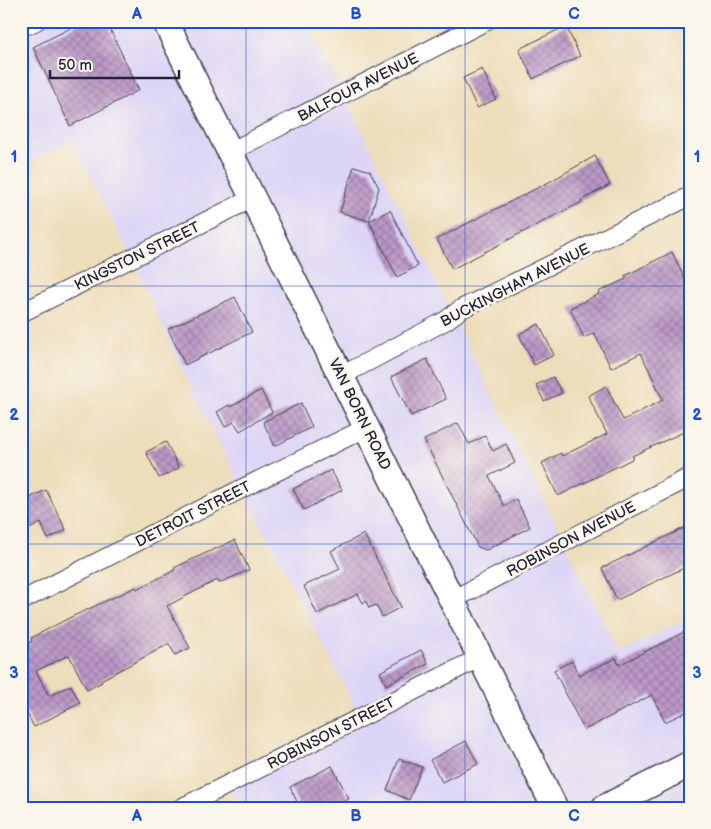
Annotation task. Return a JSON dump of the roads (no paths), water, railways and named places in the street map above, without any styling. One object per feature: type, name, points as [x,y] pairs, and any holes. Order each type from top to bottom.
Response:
[{"type":"main road","name":"VAN BORN ROAD","points":[[165,21],[555,808]]},
{"type":"main road","points":[[604,808],[690,764]]},
{"type":"street","points":[[21,28],[36,21]]},
{"type":"street","name":"BALFOUR AVENUE","points":[[230,152],[486,21]]},
{"type":"street","name":"BUCKINGHAM AVENUE","points":[[341,376],[445,321],[461,309],[690,196]]},
{"type":"street","name":"KINGSTON STREET","points":[[21,313],[252,198]]},
{"type":"street","name":"DETROIT STREET","points":[[21,601],[243,488],[366,428]]},
{"type":"street","name":"ROBINSON AVENUE","points":[[452,600],[690,477]]},
{"type":"street","name":"ROBINSON STREET","points":[[181,808],[481,658]]}]
